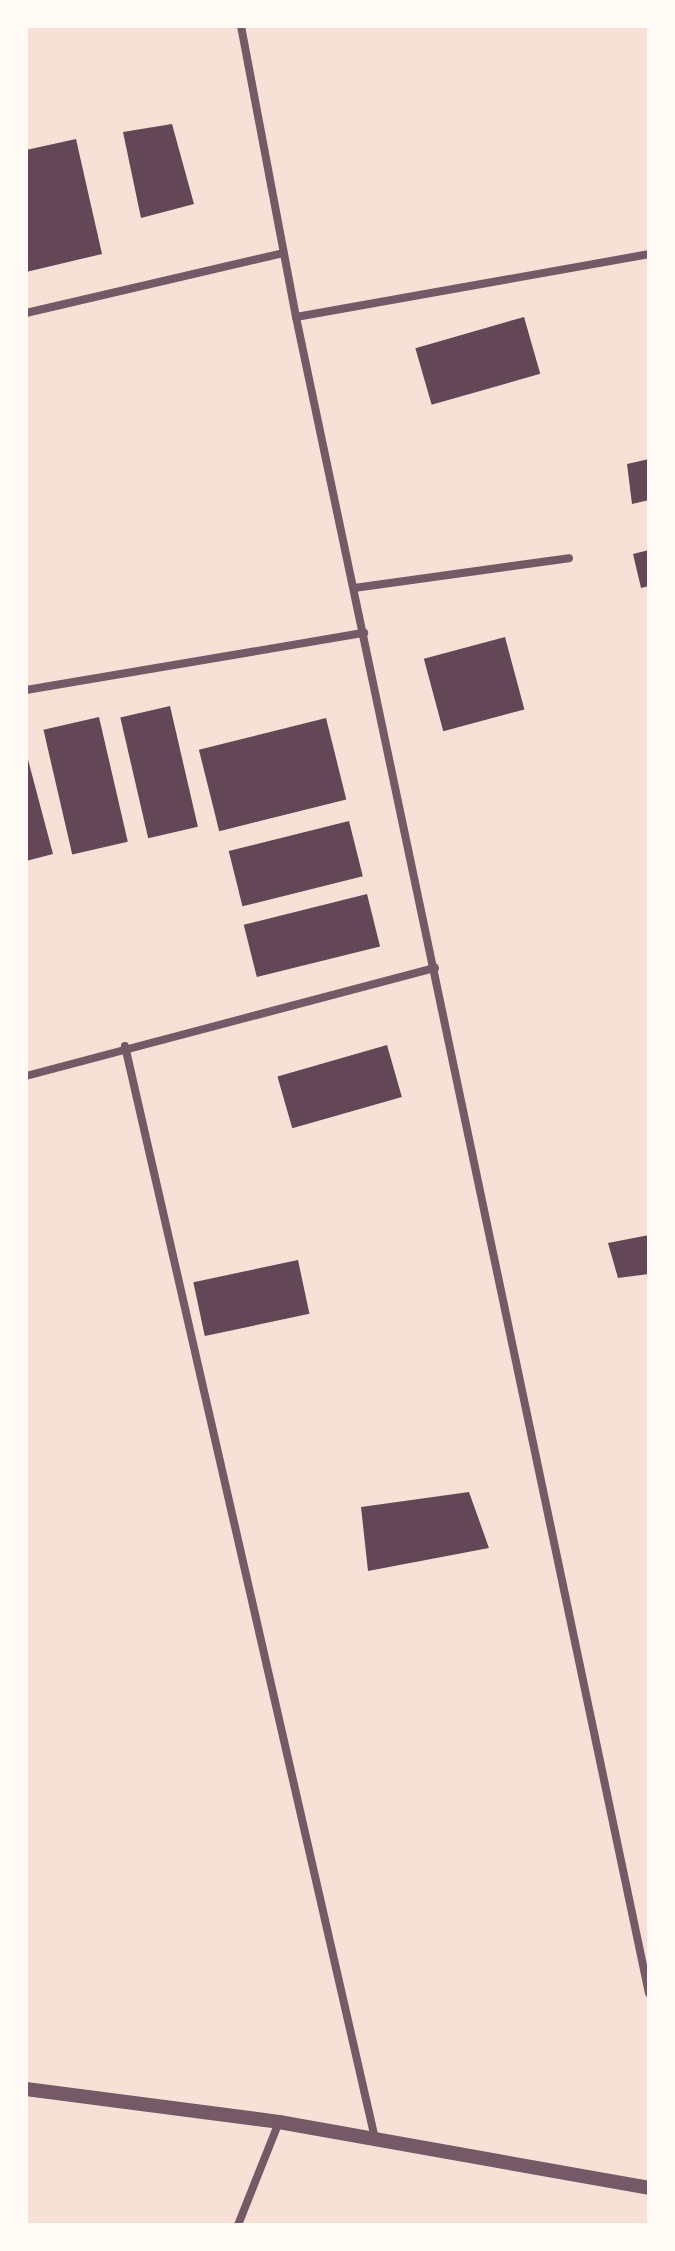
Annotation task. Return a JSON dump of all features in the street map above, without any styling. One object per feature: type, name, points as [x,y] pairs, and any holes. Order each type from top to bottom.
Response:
[{"type":"street","points":[[241,26],[296,317],[649,1993]]},
{"type":"street","points":[[26,313],[283,253]]},
{"type":"street","points":[[296,317],[649,254]]},
{"type":"street","points":[[354,588],[569,558]]},
{"type":"street","points":[[26,690],[364,633]]},
{"type":"street","points":[[26,1076],[125,1046],[435,968]]},
{"type":"street","points":[[125,1046],[375,2138]]},
{"type":"street","points":[[26,2089],[279,2122],[649,2188]]},
{"type":"street","points":[[238,2225],[279,2122]]},
{"type":"building","points":[[172,124],[194,204],[141,218],[123,132]]},
{"type":"building","points":[[76,139],[102,254],[26,272],[26,150]]},
{"type":"building","points":[[524,317],[540,374],[432,405],[415,348]]},
{"type":"building","points":[[649,459],[649,500],[632,504],[627,464]]},
{"type":"building","points":[[649,550],[649,586],[641,588],[633,554]]},
{"type":"building","points":[[505,637],[524,709],[443,731],[424,659]]},
{"type":"building","points":[[170,706],[198,827],[148,838],[120,717]]},
{"type":"building","points":[[99,717],[128,842],[72,855],[43,730]]},
{"type":"building","points":[[326,718],[346,800],[219,831],[199,750]]},
{"type":"building","points":[[26,752],[53,854],[26,861]]},
{"type":"building","points":[[349,821],[363,876],[242,906],[229,851]]},
{"type":"building","points":[[367,894],[380,946],[257,977],[244,925]]},
{"type":"building","points":[[387,1045],[402,1097],[292,1128],[277,1076]]},
{"type":"building","points":[[649,1235],[649,1274],[618,1278],[608,1243]]},
{"type":"building","points":[[298,1260],[309,1314],[205,1336],[193,1282]]},
{"type":"building","points":[[469,1492],[489,1548],[368,1571],[361,1507]]}]
